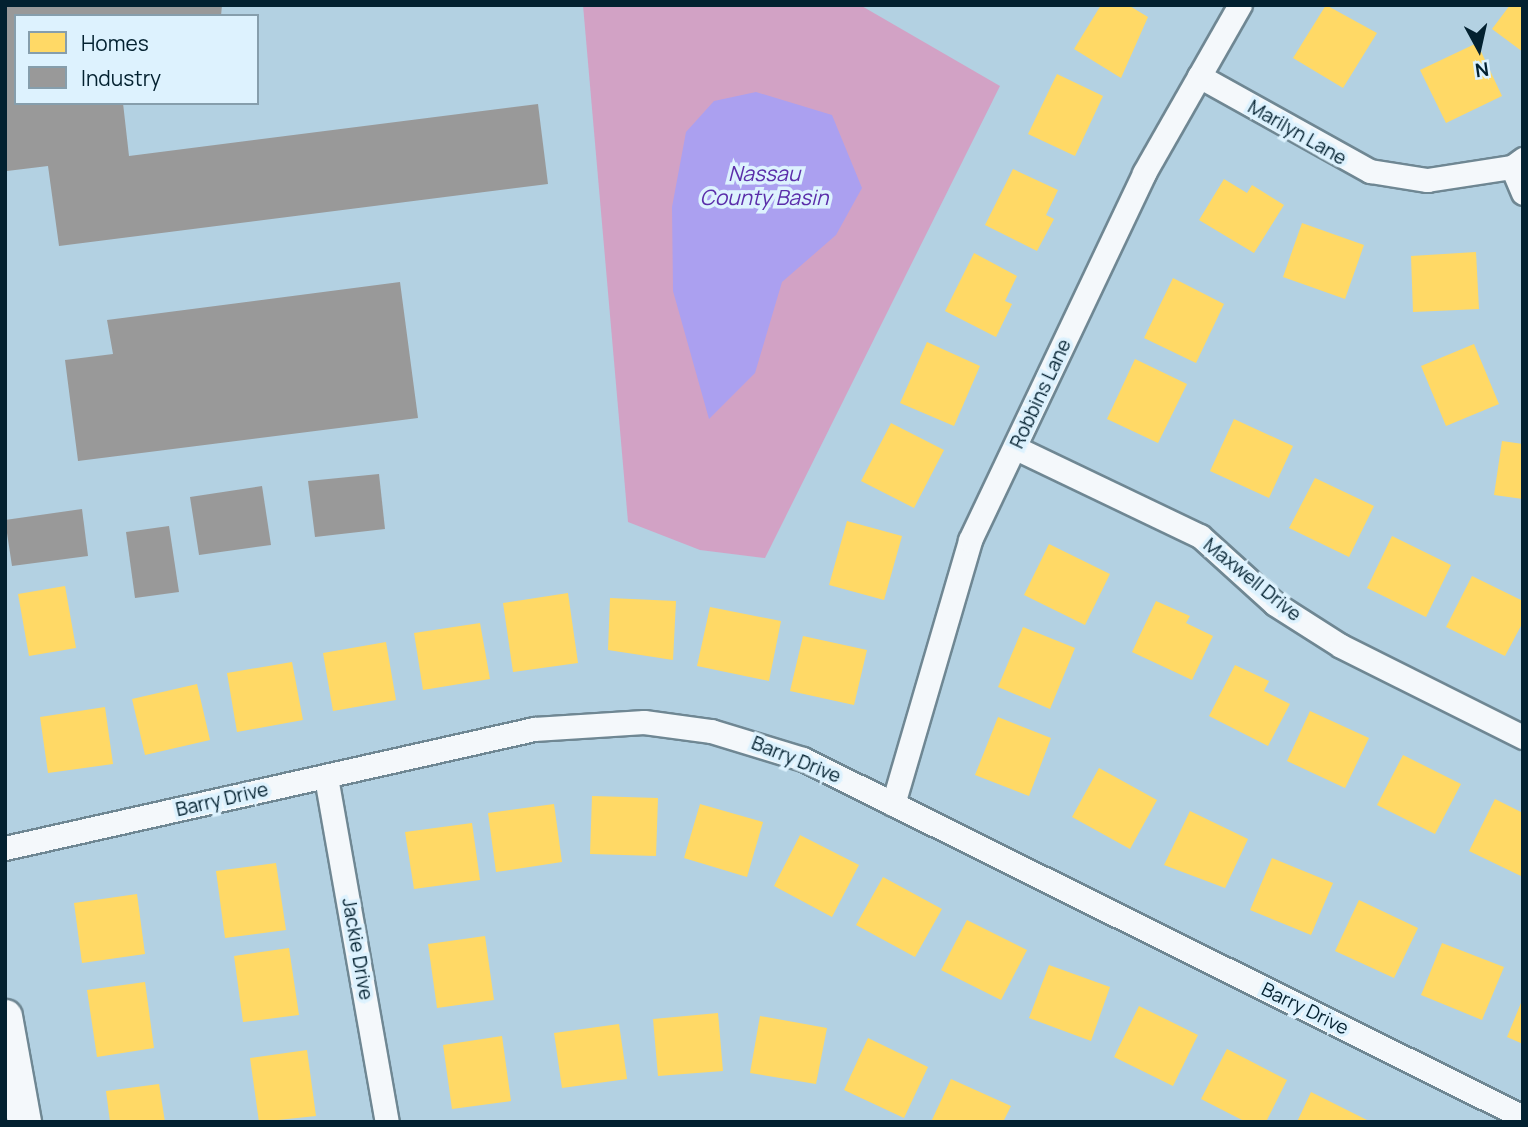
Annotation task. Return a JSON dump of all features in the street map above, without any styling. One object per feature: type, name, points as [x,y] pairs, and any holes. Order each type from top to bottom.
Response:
[{"type":"main road","points":[[5,1016],[24,1122]]},
{"type":"street","name":"Robbins Lane","points":[[893,804],[970,540],[1016,448],[1144,173],[1240,5]]},
{"type":"street","name":"Marilyn Lane","points":[[1199,76],[1370,171],[1427,180],[1517,163]]},
{"type":"street","points":[[1517,163],[1523,193]]},
{"type":"street","name":"Maxwell Drive","points":[[1016,448],[1200,536],[1275,604],[1341,646],[1523,737]]},
{"type":"street","name":"Barry Drive","points":[[5,848],[534,729],[644,722],[751,741],[893,804],[1523,1117]]},
{"type":"street","name":"Jackie Drive","points":[[326,777],[387,1122]]},
{"type":"shaded area","points":[[583,5],[860,5],[1000,86],[765,558],[700,550],[628,522]]},
{"type":"water","name":"Nassau County Basin","points":[[756,92],[832,115],[862,188],[836,235],[782,282],[755,373],[709,419],[673,291],[672,207],[686,132],[714,101]]},
{"type":"building: Homes","points":[[1101,5],[1128,5],[1148,17],[1121,78],[1074,49]]},
{"type":"building: Homes","points":[[1326,5],[1377,33],[1343,88],[1293,58]]},
{"type":"building: Homes","points":[[1510,5],[1523,5],[1523,52],[1492,29]]},
{"type":"building: Homes","points":[[1477,43],[1502,96],[1446,123],[1420,70]]},
{"type":"building: Homes","points":[[1057,74],[1103,96],[1075,156],[1028,134]]},
{"type":"building: Homes","points":[[1013,169],[1058,190],[1046,215],[1054,219],[1037,251],[985,225]]},
{"type":"building: Homes","points":[[1224,179],[1247,193],[1252,185],[1284,205],[1254,253],[1199,220]]},
{"type":"building: Homes","points":[[1302,223],[1364,245],[1345,299],[1283,277]]},
{"type":"building: Homes","points":[[1476,252],[1479,309],[1413,312],[1411,256]]},
{"type":"building: Homes","points":[[974,253],[1017,276],[1005,301],[1012,304],[996,337],[945,311]]},
{"type":"building: Homes","points":[[1173,278],[1224,304],[1196,363],[1144,338]]},
{"type":"building: Homes","points":[[927,342],[980,366],[954,426],[900,403]]},
{"type":"building: Homes","points":[[1474,344],[1499,404],[1446,426],[1421,366]]},
{"type":"building: Homes","points":[[1135,359],[1187,384],[1158,443],[1107,419]]},
{"type":"building: Homes","points":[[1234,419],[1293,446],[1269,498],[1210,471]]},
{"type":"building: Homes","points":[[891,423],[944,450],[914,508],[861,481]]},
{"type":"building: Homes","points":[[1502,441],[1523,444],[1523,499],[1494,495]]},
{"type":"building: Homes","points":[[1315,478],[1374,506],[1349,557],[1289,528]]},
{"type":"building: Homes","points":[[847,521],[902,536],[884,600],[829,585]]},
{"type":"building: Homes","points":[[1392,536],[1451,565],[1426,617],[1367,588]]},
{"type":"building: Homes","points":[[1049,544],[1110,574],[1085,625],[1024,595]]},
{"type":"building: Homes","points":[[1472,576],[1523,601],[1523,622],[1505,656],[1446,627]]},
{"type":"building: Homes","points":[[65,586],[76,648],[29,656],[18,594]]},
{"type":"building: Homes","points":[[568,593],[578,663],[513,672],[503,603]]},
{"type":"building: Homes","points":[[610,598],[676,601],[673,660],[608,650]]},
{"type":"building: Homes","points":[[1156,601],[1190,616],[1186,623],[1213,636],[1192,680],[1132,652]]},
{"type":"building: Homes","points":[[710,607],[781,621],[769,681],[697,666]]},
{"type":"building: Homes","points":[[480,623],[490,679],[423,690],[414,633]]},
{"type":"building: Homes","points":[[1023,627],[1075,648],[1050,709],[998,687]]},
{"type":"building: Homes","points":[[803,636],[867,650],[854,705],[790,691]]},
{"type":"building: Homes","points":[[386,642],[396,700],[333,711],[323,653]]},
{"type":"building: Homes","points":[[292,662],[303,720],[237,732],[227,673]]},
{"type":"building: Homes","points":[[1235,665],[1269,681],[1264,691],[1290,704],[1268,746],[1209,716]]},
{"type":"building: Homes","points":[[197,684],[210,740],[145,755],[132,699]]},
{"type":"building: Homes","points":[[105,707],[113,764],[48,773],[40,717]]},
{"type":"building: Homes","points":[[1310,711],[1369,738],[1345,788],[1287,761]]},
{"type":"building: Homes","points":[[998,717],[1051,738],[1029,796],[975,775]]},
{"type":"building: Homes","points":[[1403,755],[1461,784],[1435,834],[1377,805]]},
{"type":"building: Homes","points":[[1099,768],[1157,800],[1130,849],[1072,817]]},
{"type":"building: Homes","points":[[592,796],[658,798],[656,856],[590,854]]},
{"type":"building: Homes","points":[[1495,799],[1523,813],[1523,877],[1469,851]]},
{"type":"building: Homes","points":[[554,804],[562,862],[496,872],[488,813]]},
{"type":"building: Homes","points":[[700,804],[763,822],[747,877],[684,858]]},
{"type":"building: Homes","points":[[1190,811],[1248,839],[1225,888],[1164,865]]},
{"type":"building: Homes","points":[[472,823],[480,880],[414,889],[405,832]]},
{"type":"building: Homes","points":[[800,835],[859,865],[832,917],[774,886]]},
{"type":"building: Homes","points":[[1272,858],[1333,883],[1311,935],[1250,910]]},
{"type":"building: Homes","points":[[276,863],[286,930],[225,938],[216,871]]},
{"type":"building: Homes","points":[[883,877],[942,909],[915,957],[856,925]]},
{"type":"building: Homes","points":[[137,894],[145,954],[82,963],[74,903]]},
{"type":"building: Homes","points":[[1359,900],[1418,928],[1394,978],[1335,951]]},
{"type":"building: Homes","points":[[967,920],[1027,950],[1001,1000],[941,970]]},
{"type":"building: Homes","points":[[485,936],[494,1000],[437,1008],[428,944]]},
{"type":"building: Homes","points":[[1442,943],[1504,967],[1482,1020],[1421,995]]},
{"type":"building: Homes","points":[[289,948],[299,1015],[243,1022],[234,956]]},
{"type":"building: Homes","points":[[1049,965],[1110,987],[1091,1041],[1029,1018]]},
{"type":"building: Homes","points":[[145,982],[154,1048],[97,1057],[87,990]]},
{"type":"building: Homes","points":[[1523,998],[1523,1044],[1507,1037]]},
{"type":"building: Homes","points":[[1139,1006],[1198,1035],[1173,1086],[1114,1057]]},
{"type":"building: Homes","points":[[718,1013],[723,1071],[658,1076],[653,1019]]},
{"type":"building: Homes","points":[[760,1016],[827,1028],[816,1084],[750,1073]]},
{"type":"building: Homes","points":[[619,1024],[627,1079],[562,1088],[554,1033]]},
{"type":"building: Homes","points":[[502,1036],[511,1101],[452,1109],[443,1045]]},
{"type":"building: Homes","points":[[868,1038],[928,1067],[904,1118],[844,1090]]},
{"type":"building: Homes","points":[[1227,1049],[1287,1080],[1266,1122],[1246,1122],[1201,1099]]},
{"type":"building: Homes","points":[[307,1050],[316,1116],[259,1122],[250,1058]]},
{"type":"building: Homes","points":[[951,1079],[1011,1106],[1003,1122],[931,1122]]},
{"type":"building: Homes","points":[[159,1084],[165,1122],[110,1122],[106,1091]]},
{"type":"building: Homes","points":[[1311,1092],[1371,1122],[1297,1122]]},
{"type":"building: Industry","points":[[5,5],[222,5],[221,14],[14,14],[14,105],[123,105],[129,156],[538,104],[548,184],[59,246],[48,166],[7,171]]},
{"type":"building: Industry","points":[[400,282],[418,418],[78,461],[65,360],[113,354],[107,320]]},
{"type":"building: Industry","points":[[379,474],[385,529],[315,537],[308,481]]},
{"type":"building: Industry","points":[[262,486],[271,545],[199,555],[190,497]]},
{"type":"building: Industry","points":[[82,509],[88,556],[12,566],[5,520]]},
{"type":"building: Industry","points":[[169,526],[179,592],[135,598],[126,532]]}]
